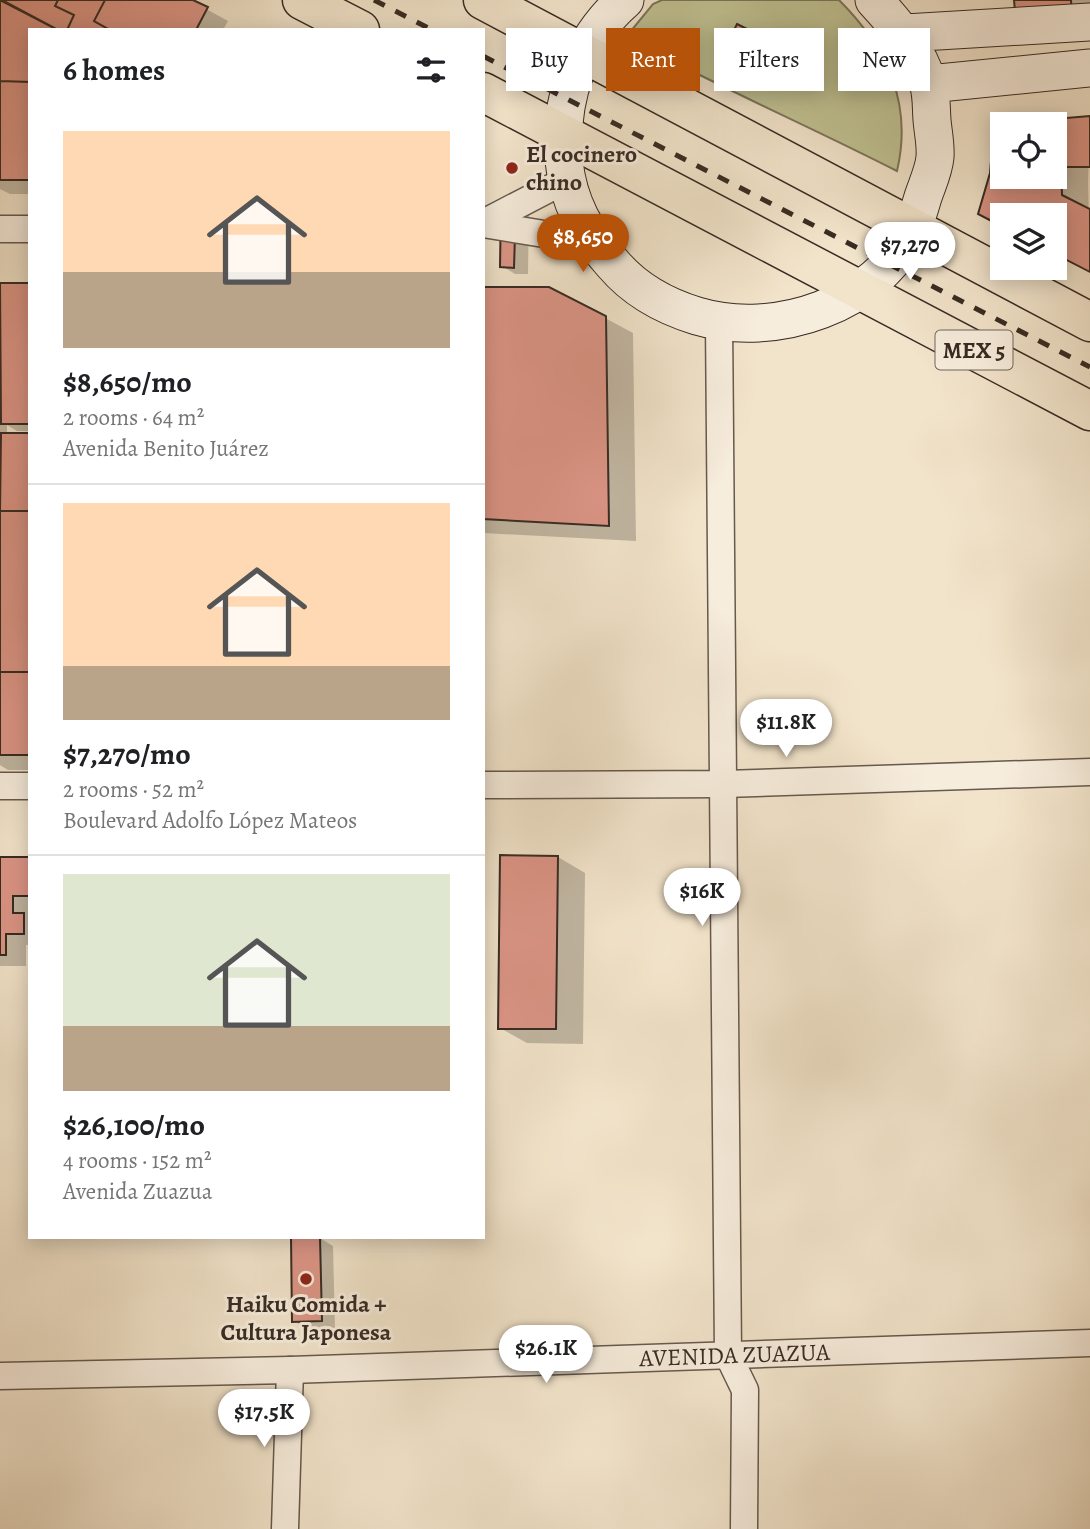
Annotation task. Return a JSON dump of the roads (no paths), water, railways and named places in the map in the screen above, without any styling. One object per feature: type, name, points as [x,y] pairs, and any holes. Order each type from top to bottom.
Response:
[{"type":"main road","points":[[302,0],[356,28]]},
{"type":"main road","points":[[483,0],[538,28]]},
{"type":"main road","points":[[592,38],[609,14],[625,0]]},
{"type":"main road","points":[[874,0],[900,28]]},
{"type":"main road","points":[[930,32],[1090,22]]},
{"type":"main road","points":[[592,56],[1090,323]]},
{"type":"main road","points":[[930,84],[1090,68]]},
{"type":"main road","points":[[569,91],[562,132],[566,180],[577,212],[593,242],[627,280],[670,307],[719,322],[768,324],[815,313],[858,290],[888,264],[913,229],[935,158],[930,91]]},
{"type":"main road","name":"MEX 5","points":[[485,93],[1090,411]]},
{"type":"street","points":[[485,223],[566,180]]},
{"type":"street","points":[[485,224],[593,242]]},
{"type":"street","points":[[0,229],[28,229]]},
{"type":"street","points":[[719,322],[728,1355],[745,1390],[744,1529]]},
{"type":"street","points":[[485,785],[725,784],[1090,772]]},
{"type":"street","points":[[0,786],[28,786]]},
{"type":"street","name":"AVENIDA ZUAZUA","points":[[0,1376],[290,1370],[1090,1343]]},
{"type":"street","points":[[285,1529],[290,1370]]},
{"type":"railway","points":[[374,0],[428,28]]},
{"type":"railway","points":[[485,57],[1090,367]]},
{"type":"place","name":"El cocinero chino","points":[[512,168]]},
{"type":"place","name":"Haiku Comida + Cultura Japonesa","points":[[306,1279]]}]
